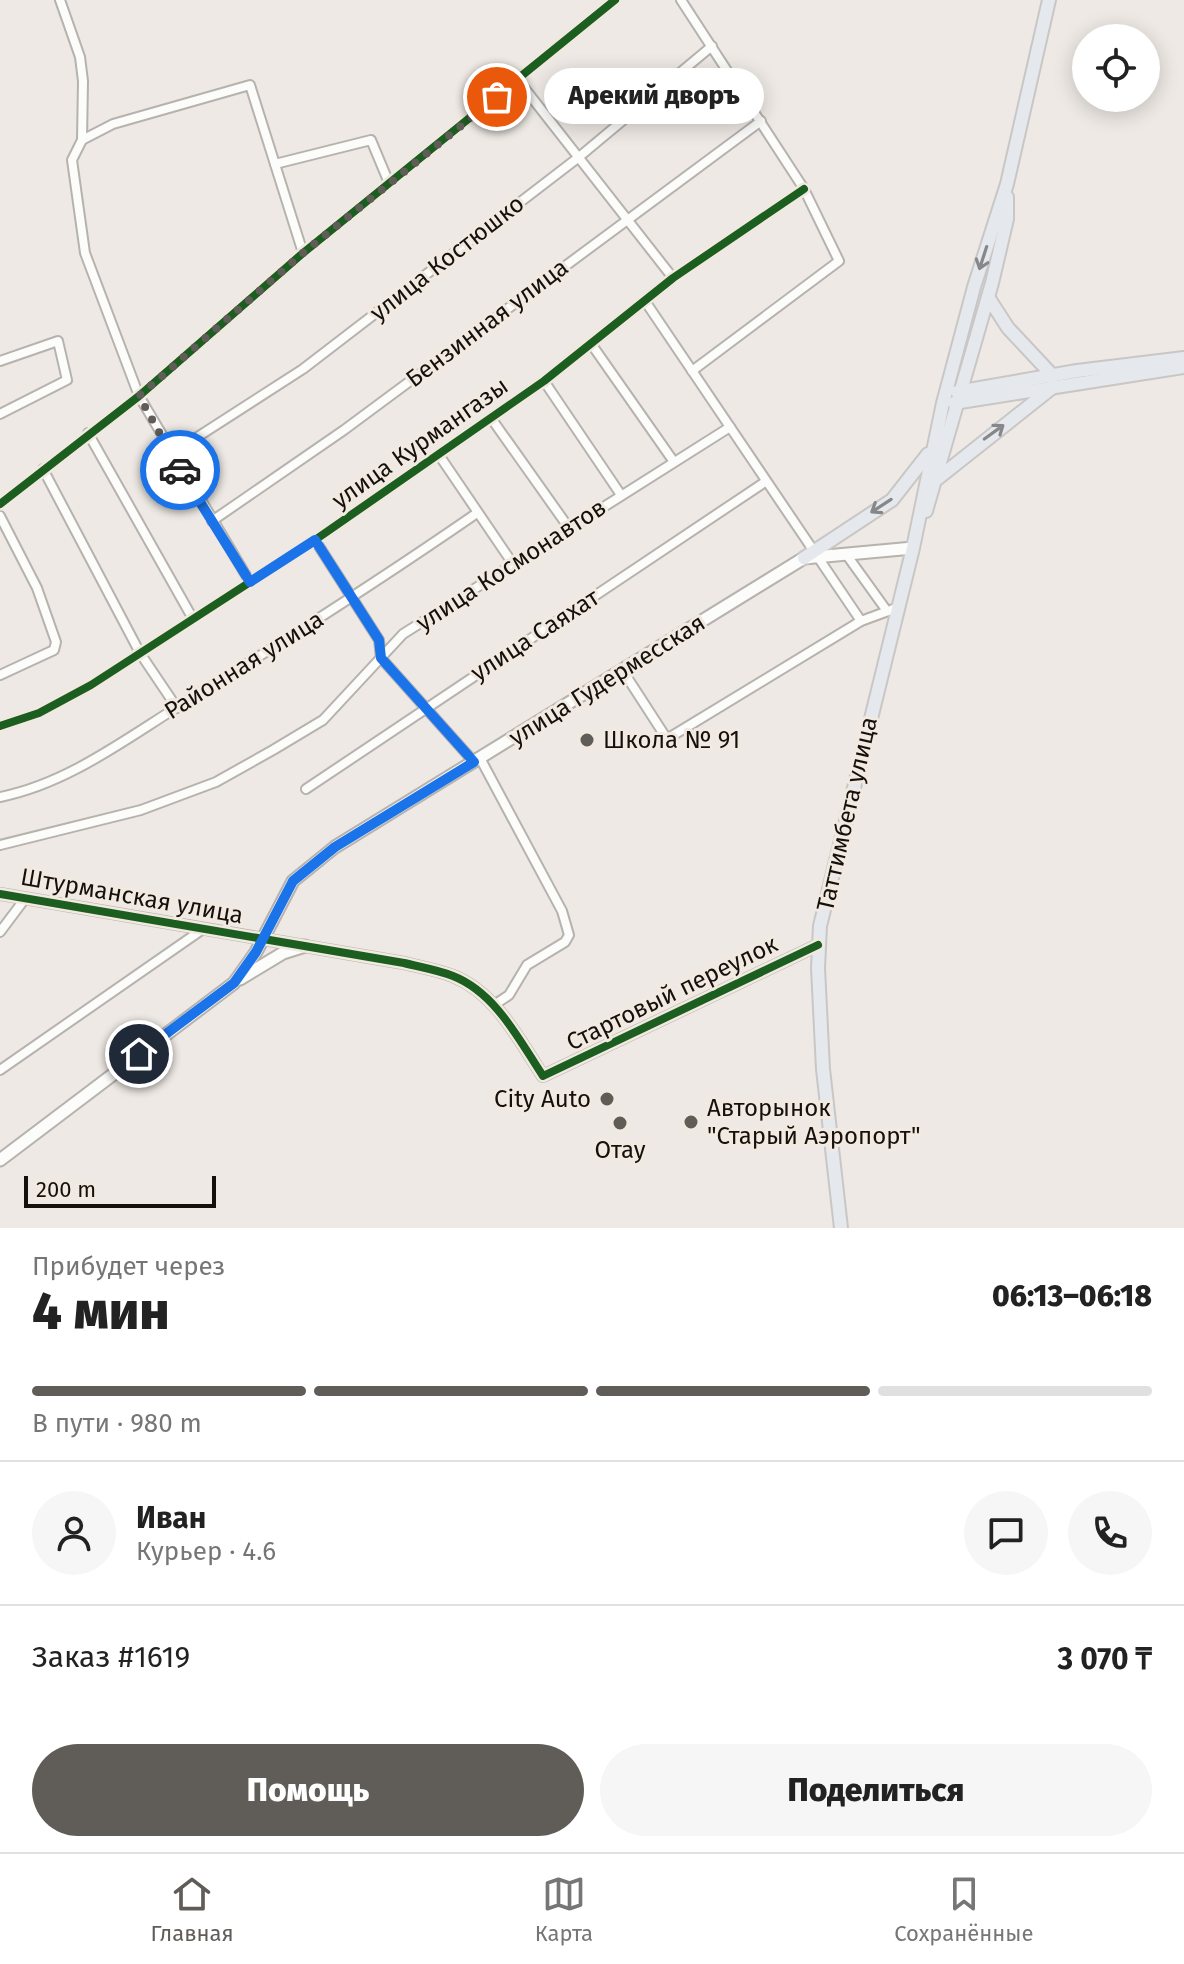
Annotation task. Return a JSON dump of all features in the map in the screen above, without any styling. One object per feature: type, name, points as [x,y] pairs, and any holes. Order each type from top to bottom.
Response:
[{"type":"main road","points":[[913,548],[944,398],[974,287],[1007,184],[1049,0]]},
{"type":"main road","points":[[913,548],[937,479],[988,297],[1007,219],[1007,184]]},
{"type":"main road","points":[[988,297],[1030,356],[1053,382]]},
{"type":"main road","points":[[944,398],[960,398],[1184,358]]},
{"type":"main road","points":[[937,479],[1053,382],[1184,367]]},
{"type":"main road","points":[[813,554],[892,500],[932,448]]},
{"type":"main road","name":"улица Гудермесская","points":[[233,984],[263,938],[293,881],[335,847],[813,554],[913,548]]},
{"type":"main road","name":"Таттимбета улица","points":[[841,1228],[823,1069],[818,945],[836,852],[893,609],[913,548]]},
{"type":"main road","points":[[0,1160],[233,984],[283,953],[305,946]]},
{"type":"street","points":[[60,0],[80,57],[82,140],[72,160],[85,253],[139,396],[250,582]]},
{"type":"street","points":[[1,500],[139,396],[303,253],[615,0]]},
{"type":"street","points":[[681,0],[804,189],[839,261],[692,371]]},
{"type":"street","name":"улица Костюшко","points":[[171,454],[303,369],[579,157],[712,46]]},
{"type":"street","points":[[518,80],[673,278]]},
{"type":"street","points":[[82,140],[113,124],[250,85],[303,253]]},
{"type":"street","name":"Бензинная улица","points":[[212,521],[344,430],[761,121]]},
{"type":"street","points":[[275,164],[371,140],[389,183]]},
{"type":"street","name":"улица Курмангазы","points":[[0,726],[39,713],[91,685],[315,540],[544,381],[673,278],[804,189]]},
{"type":"street","points":[[645,301],[861,621]]},
{"type":"street","points":[[0,361],[58,341],[67,380],[0,414]]},
{"type":"street","points":[[592,345],[674,462]]},
{"type":"street","points":[[544,381],[621,495]]},
{"type":"street","points":[[491,418],[569,528]]},
{"type":"street","name":"улица Космонавтов","points":[[0,845],[141,810],[216,782],[323,720],[403,634],[730,427]]},
{"type":"street","points":[[88,433],[193,619]]},
{"type":"street","points":[[439,455],[513,564]]},
{"type":"street","points":[[43,469],[140,653],[177,708]]},
{"type":"street","name":"улица Саяхат","points":[[306,789],[425,707],[668,551],[765,482]]},
{"type":"street","name":"Районная улица","points":[[0,797],[58,778],[177,708],[351,598],[477,513]]},
{"type":"street","points":[[0,516],[37,588],[56,646],[0,675]]},
{"type":"street","points":[[315,540],[379,640],[381,658],[477,760],[562,911],[569,935],[565,942],[527,965],[509,995],[494,1005]]},
{"type":"street","points":[[623,671],[667,739],[861,621],[893,609],[846,554]]},
{"type":"street","name":"Штурманская улица","points":[[0,894],[263,938],[453,976],[477,989],[494,1005],[543,1076]]},
{"type":"street","points":[[0,932],[24,900]]},
{"type":"street","points":[[0,1070],[203,929]]},
{"type":"street","name":"Стартовый переулок","points":[[543,1076],[818,945]]},
{"type":"cycle path","points":[[0,504],[139,396],[303,253],[615,0]]},
{"type":"cycle path","points":[[0,726],[39,713],[91,685],[315,540],[544,381],[673,278],[804,189]]},
{"type":"cycle path","points":[[0,894],[404,963],[447,974],[468,984],[494,1006],[543,1076],[818,945]]},
{"type":"way so far","points":[[180,470],[139,396],[303,253],[497,97]]},
{"type":"place","name":"Арекий дворъ","points":[[497,97]]},
{"type":"place","name":"Школа № 91","points":[[587,740]]},
{"type":"place","name":"City Auto","points":[[607,1099]]},
{"type":"place","name":"Авторынок \"Старый Аэропорт\"","points":[[691,1122]]},
{"type":"place","name":"Отау","points":[[620,1123]]},
{"type":"route","points":[[139,1054],[234,983],[256,952],[293,881],[335,847],[474,762],[381,658],[379,640],[315,540],[250,582],[180,470]]}]
